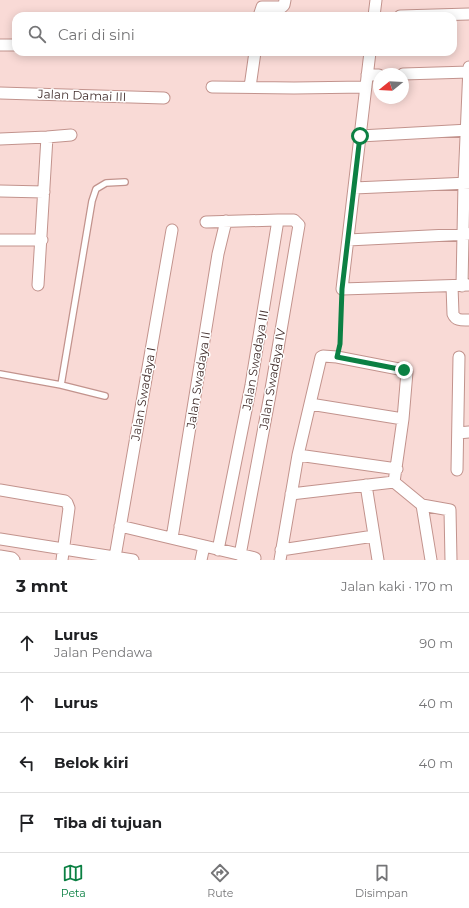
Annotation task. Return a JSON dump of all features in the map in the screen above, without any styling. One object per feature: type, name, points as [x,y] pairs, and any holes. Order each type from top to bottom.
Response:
[{"type":"street","points":[[261,12],[262,7],[282,7],[285,0]]},
{"type":"street","points":[[374,12],[376,0]]},
{"type":"street","points":[[457,14],[469,14]]},
{"type":"street","points":[[0,45],[12,45]]},
{"type":"street","points":[[250,87],[254,56]]},
{"type":"street","points":[[370,56],[342,289],[461,286]]},
{"type":"street","points":[[469,67],[466,234],[461,286],[453,314],[454,318],[469,320]]},
{"type":"street","points":[[409,74],[469,72]]},
{"type":"street","points":[[367,76],[373,76]]},
{"type":"street","points":[[212,87],[366,87]]},
{"type":"street","name":"Jalan Damai III","points":[[0,92],[164,98]]},
{"type":"street","points":[[360,136],[468,130]]},
{"type":"street","points":[[0,138],[71,135]]},
{"type":"street","points":[[38,285],[42,240],[47,137]]},
{"type":"street","points":[[354,188],[466,183]]},
{"type":"street","points":[[0,191],[44,192]]},
{"type":"street","points":[[206,222],[278,220]]},
{"type":"street","name":"Jalan Swadaya III","points":[[218,550],[251,385],[278,220]]},
{"type":"street","name":"Jalan Swadaya IV","points":[[233,556],[270,395],[299,225],[294,220],[278,220]]},
{"type":"street","name":"Jalan Swadaya II","points":[[172,538],[218,254],[226,222]]},
{"type":"street","name":"Jalan Swadaya I","points":[[115,557],[172,230]]},
{"type":"street","points":[[348,240],[466,234]]},
{"type":"street","points":[[0,240],[42,240]]},
{"type":"street","points":[[374,536],[280,555],[298,455],[321,357],[325,355],[337,357],[406,371],[408,374],[397,469],[394,482]]},
{"type":"street","points":[[457,470],[463,432],[464,381],[459,357]]},
{"type":"street","points":[[310,404],[403,419]]},
{"type":"street","points":[[298,455],[397,469]]},
{"type":"street","points":[[291,494],[394,482],[422,505],[450,510],[451,560]]},
{"type":"street","points":[[366,485],[378,560]]},
{"type":"street","points":[[0,490],[65,501],[67,503],[69,508],[62,555]]},
{"type":"street","points":[[422,505],[431,560]]},
{"type":"street","points":[[120,526],[204,546],[233,556],[256,558]]},
{"type":"street","points":[[0,539],[62,555],[115,557],[133,560]]},
{"type":"street","points":[[201,560],[204,546]]},
{"type":"street","points":[[0,556],[12,558],[14,560]]},
{"type":"lane","points":[[61,385],[92,201],[96,189],[106,183],[125,182]]},
{"type":"lane","points":[[0,374],[61,385],[105,396]]},
{"type":"path","points":[[337,357],[340,344],[342,289]]},
{"type":"route","points":[[360,136],[342,289],[340,344],[337,357],[404,370]]}]
